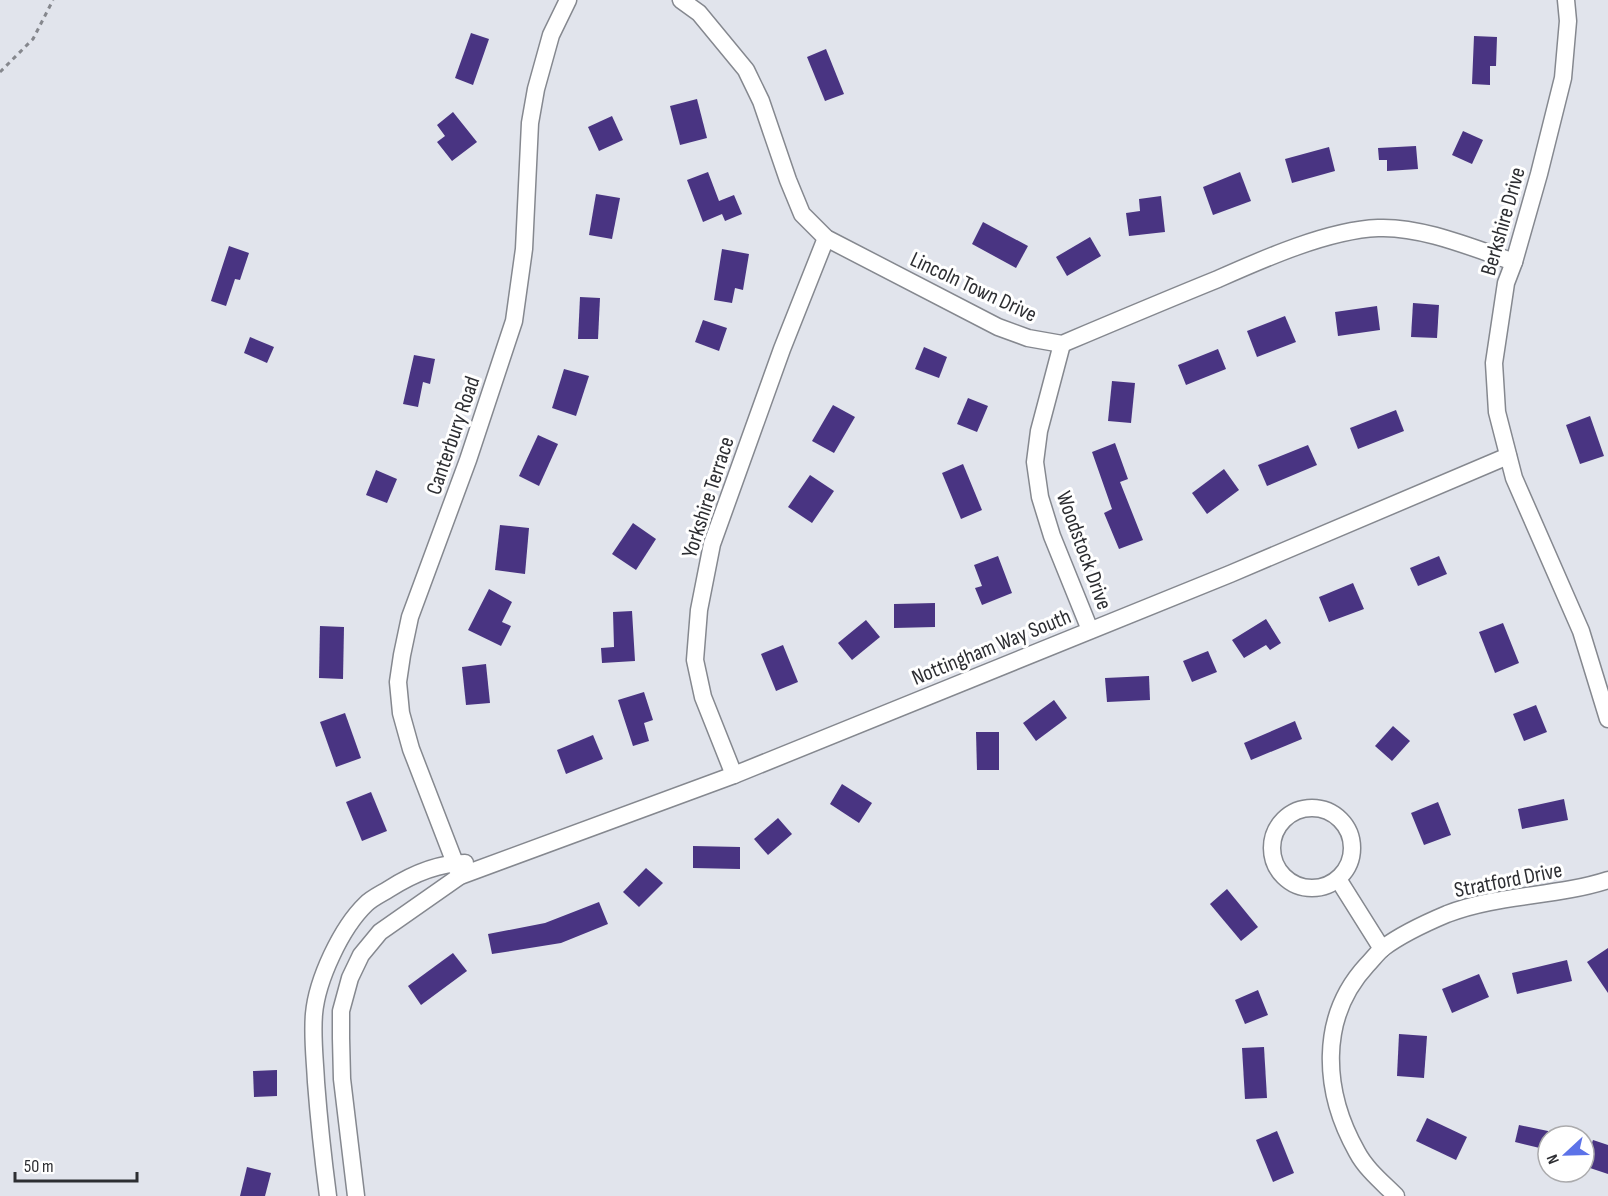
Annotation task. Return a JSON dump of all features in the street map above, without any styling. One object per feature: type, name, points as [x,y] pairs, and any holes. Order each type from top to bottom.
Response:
[{"type":"street","name":"Canterbury Road","points":[[458,869],[411,748],[401,713],[398,682],[410,617],[468,460],[513,321],[524,249],[530,123],[536,89],[551,35],[568,0]]},
{"type":"street","name":"Lincoln Town Drive","points":[[681,0],[699,13],[746,70],[760,101],[802,214],[826,238],[998,327],[1028,338],[1062,344]]},
{"type":"street","name":"Berkshire Drive","points":[[1566,0],[1568,21],[1563,78],[1539,174],[1506,283],[1494,363],[1497,412],[1514,478],[1567,594],[1608,719]]},
{"type":"street","points":[[1062,344],[1265,259],[1345,232],[1379,228],[1413,231],[1455,242],[1514,262]]},
{"type":"street","name":"Yorkshire Terrace","points":[[734,775],[703,697],[695,660],[699,610],[712,544],[782,350],[826,238]]},
{"type":"street","name":"Woodstock Drive","points":[[1062,344],[1054,382],[1039,431],[1035,462],[1040,497],[1052,536],[1090,630]]},
{"type":"street","name":"Nottingham Way South","points":[[328,1196],[320,1138],[314,1012],[322,981],[347,926],[367,903],[401,881],[429,870],[487,866],[734,775],[1230,574],[1508,456]]},
{"type":"street","points":[[1312,808],[1330,813],[1345,826],[1352,844],[1352,854],[1338,879],[1321,887],[1311,888],[1293,884],[1279,871],[1272,853],[1272,844],[1274,834],[1285,819],[1293,813],[1312,808]]},
{"type":"street","name":"Nottingham Way South","points":[[356,1196],[342,1079],[341,1011],[350,978],[361,956],[380,932],[458,869]]},
{"type":"street","points":[[1338,879],[1382,949]]},
{"type":"street","name":"Stratford Drive","points":[[1396,1196],[1370,1170],[1352,1143],[1333,1092],[1330,1053],[1337,1015],[1358,974],[1382,949],[1447,914],[1470,907],[1588,887],[1608,880]]},
{"type":"path","points":[[0,72],[33,39],[53,0]]},
{"type":"building","points":[[471,33],[489,39],[473,85],[455,78]]},
{"type":"building","points":[[1474,36],[1497,37],[1496,66],[1490,66],[1490,85],[1472,84]]},
{"type":"building","points":[[826,49],[844,94],[825,101],[807,57]]},
{"type":"building","points":[[697,99],[707,138],[680,145],[670,106]]},
{"type":"building","points":[[453,112],[477,142],[452,161],[437,142],[445,136],[437,125]]},
{"type":"building","points":[[612,116],[623,140],[599,151],[588,127]]},
{"type":"building","points":[[1463,131],[1483,140],[1472,164],[1452,155]]},
{"type":"building","points":[[1416,146],[1418,169],[1387,171],[1387,160],[1379,160],[1378,148]]},
{"type":"building","points":[[1329,147],[1335,171],[1292,183],[1285,159]]},
{"type":"building","points":[[708,172],[719,201],[734,195],[742,214],[725,221],[722,214],[703,222],[687,180]]},
{"type":"building","points":[[1240,172],[1251,201],[1213,215],[1203,187]]},
{"type":"building","points":[[596,194],[620,198],[612,239],[589,235]]},
{"type":"building","points":[[1161,196],[1165,232],[1129,236],[1126,213],[1140,211],[1139,199]]},
{"type":"building","points":[[983,222],[1028,246],[1016,268],[972,244]]},
{"type":"building","points":[[1090,237],[1101,256],[1067,276],[1056,257]]},
{"type":"building","points":[[229,246],[249,253],[240,280],[235,279],[226,306],[211,301]]},
{"type":"building","points":[[722,249],[749,254],[743,290],[735,288],[732,303],[714,300]]},
{"type":"building","points":[[580,297],[600,298],[598,339],[578,339]]},
{"type":"building","points":[[1413,303],[1439,305],[1437,338],[1411,337]]},
{"type":"building","points":[[1377,306],[1380,330],[1338,336],[1335,312]]},
{"type":"building","points":[[1285,316],[1296,342],[1257,357],[1247,331]]},
{"type":"building","points":[[703,320],[727,328],[719,351],[695,342]]},
{"type":"building","points":[[250,337],[274,347],[267,363],[244,353]]},
{"type":"building","points":[[924,347],[947,357],[939,378],[915,369]]},
{"type":"building","points":[[1218,349],[1226,369],[1186,385],[1178,365]]},
{"type":"building","points":[[414,355],[435,359],[430,384],[423,382],[418,407],[403,404]]},
{"type":"building","points":[[564,369],[589,376],[576,416],[552,408]]},
{"type":"building","points":[[1112,381],[1135,383],[1131,423],[1108,421]]},
{"type":"building","points":[[968,398],[988,406],[977,432],[957,424]]},
{"type":"building","points":[[833,405],[855,417],[834,453],[812,441]]},
{"type":"building","points":[[1396,410],[1404,431],[1358,449],[1350,428]]},
{"type":"building","points":[[1590,416],[1604,456],[1580,464],[1566,425]]},
{"type":"building","points":[[538,435],[558,444],[539,486],[519,476]]},
{"type":"building","points":[[1115,443],[1128,479],[1120,482],[1143,540],[1119,549],[1104,513],[1112,509],[1092,452]]},
{"type":"building","points":[[1308,445],[1317,465],[1267,486],[1258,465]]},
{"type":"building","points":[[963,464],[982,510],[961,519],[942,473]]},
{"type":"building","points":[[1224,469],[1239,490],[1207,514],[1192,493]]},
{"type":"building","points":[[376,470],[397,479],[387,503],[366,495]]},
{"type":"building","points":[[810,475],[834,491],[812,523],[788,507]]},
{"type":"building","points":[[633,523],[656,539],[636,570],[612,554]]},
{"type":"building","points":[[500,525],[529,528],[525,574],[495,570]]},
{"type":"building","points":[[998,556],[1012,593],[982,605],[975,588],[982,586],[974,565]]},
{"type":"building","points":[[1439,556],[1447,574],[1418,586],[1410,568]]},
{"type":"building","points":[[1353,583],[1364,609],[1329,622],[1319,597]]},
{"type":"building","points":[[489,589],[512,602],[502,622],[511,626],[501,646],[468,630]]},
{"type":"building","points":[[935,603],[935,627],[894,628],[894,604]]},
{"type":"building","points":[[632,611],[635,661],[602,663],[601,648],[614,647],[613,612]]},
{"type":"building","points":[[1266,619],[1281,643],[1270,650],[1266,645],[1244,658],[1232,640]]},
{"type":"building","points":[[866,620],[880,637],[852,660],[838,643]]},
{"type":"building","points":[[1503,623],[1519,663],[1495,673],[1479,632]]},
{"type":"building","points":[[320,626],[344,627],[343,679],[319,678]]},
{"type":"building","points":[[783,645],[798,682],[776,691],[761,654]]},
{"type":"building","points":[[1208,651],[1217,672],[1192,682],[1183,661]]},
{"type":"building","points":[[486,664],[490,703],[466,705],[462,667]]},
{"type":"building","points":[[1149,676],[1150,700],[1107,702],[1105,678]]},
{"type":"building","points":[[644,692],[653,720],[644,723],[649,741],[633,746],[618,700]]},
{"type":"building","points":[[1054,700],[1067,718],[1036,741],[1023,723]]},
{"type":"building","points":[[1536,705],[1547,732],[1524,741],[1513,714]]},
{"type":"building","points":[[345,713],[361,758],[336,767],[320,722]]},
{"type":"building","points":[[1295,721],[1302,739],[1251,760],[1244,743]]},
{"type":"building","points":[[1393,726],[1410,741],[1392,761],[1375,746]]},
{"type":"building","points":[[976,732],[999,732],[999,770],[977,770]]},
{"type":"building","points":[[593,735],[603,759],[566,774],[557,750]]},
{"type":"building","points":[[842,784],[872,803],[859,823],[830,804]]},
{"type":"building","points":[[371,792],[387,831],[362,841],[346,802]]},
{"type":"building","points":[[1564,799],[1568,820],[1522,829],[1518,809]]},
{"type":"building","points":[[1438,802],[1451,835],[1424,845],[1411,813]]},
{"type":"building","points":[[778,818],[792,834],[768,855],[754,839]]},
{"type":"building","points":[[693,846],[740,847],[740,869],[693,868]]},
{"type":"building","points":[[646,868],[663,883],[639,907],[623,892]]},
{"type":"building","points":[[1227,889],[1258,927],[1241,941],[1210,904]]},
{"type":"building","points":[[599,902],[608,924],[561,943],[492,954],[488,934],[545,923]]},
{"type":"building","points":[[1608,948],[1608,993],[1587,962]]},
{"type":"building","points":[[453,953],[467,971],[421,1005],[408,986]]},
{"type":"building","points":[[1567,960],[1572,981],[1517,994],[1512,973]]},
{"type":"building","points":[[1479,974],[1489,997],[1452,1013],[1442,989]]},
{"type":"building","points":[[1258,990],[1268,1015],[1245,1024],[1235,1000]]},
{"type":"building","points":[[1399,1034],[1427,1036],[1424,1078],[1397,1076]]},
{"type":"building","points":[[1264,1047],[1267,1098],[1245,1099],[1242,1048]]},
{"type":"building","points":[[277,1070],[277,1096],[254,1097],[253,1071]]},
{"type":"building","points":[[1427,1118],[1467,1137],[1456,1160],[1416,1141]]},
{"type":"building","points":[[1519,1125],[1536,1129],[1536,1147],[1515,1142]]},
{"type":"building","points":[[1277,1131],[1294,1173],[1273,1182],[1256,1140]]},
{"type":"building","points":[[1596,1141],[1608,1145],[1608,1174],[1596,1170]]},
{"type":"building","points":[[247,1167],[271,1173],[265,1196],[240,1196]]}]
